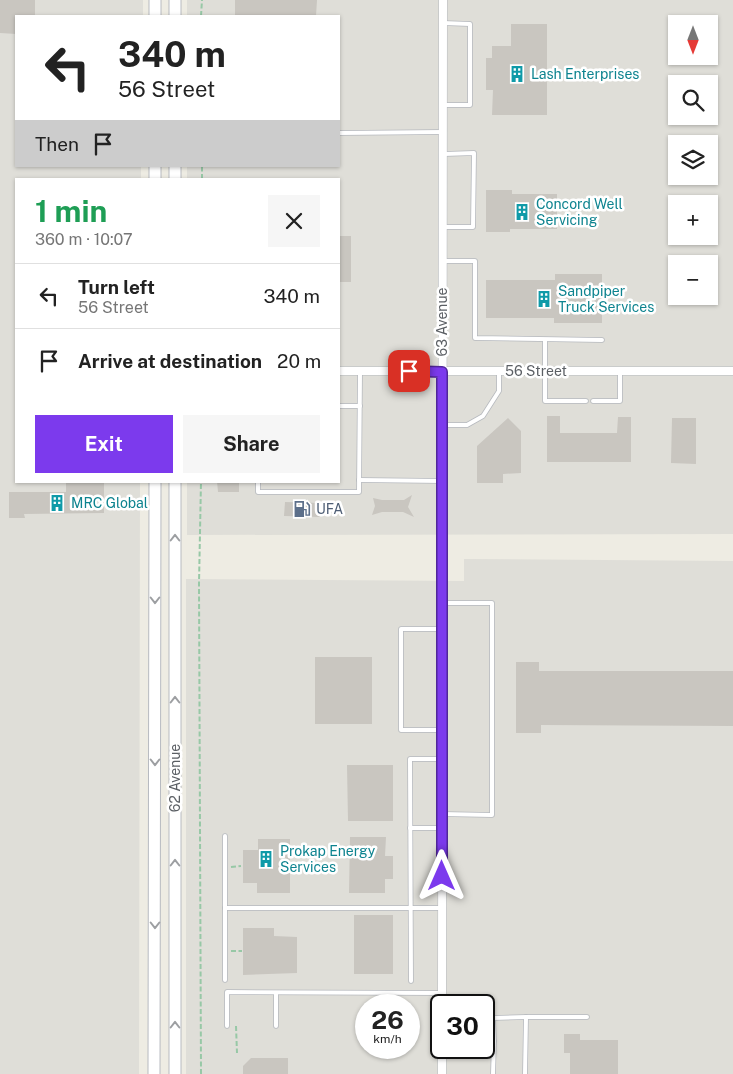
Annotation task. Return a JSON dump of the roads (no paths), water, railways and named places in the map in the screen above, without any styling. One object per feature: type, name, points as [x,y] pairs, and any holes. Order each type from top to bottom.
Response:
[{"type":"main road","points":[[155,0],[155,15]]},
{"type":"main road","points":[[175,0],[175,15]]},
{"type":"main road","name":"62 Avenue","points":[[154,1074],[155,483]]},
{"type":"main road","name":"62 Avenue","points":[[175,483],[175,1074]]},
{"type":"street","name":"63 Avenue","points":[[442,993],[443,0]]},
{"type":"street","name":"56 Street","points":[[340,371],[733,371]]},
{"type":"street","points":[[442,1059],[442,1074]]},
{"type":"lane","points":[[443,24],[470,24],[470,105],[443,105]]},
{"type":"lane","points":[[340,133],[443,132]]},
{"type":"lane","points":[[443,227],[473,227],[474,153],[444,154]]},
{"type":"lane","points":[[443,261],[475,261],[475,338],[602,340]]},
{"type":"lane","points":[[545,340],[545,401],[586,401]]},
{"type":"lane","points":[[258,483],[258,492],[359,492],[360,371]]},
{"type":"lane","points":[[442,426],[467,425],[483,416],[499,391],[499,371]]},
{"type":"lane","points":[[593,401],[620,401],[620,371]]},
{"type":"lane","points":[[340,406],[360,406]]},
{"type":"lane","points":[[359,480],[442,481]]},
{"type":"lane","points":[[442,603],[492,604],[492,815],[442,814]]},
{"type":"lane","points":[[442,629],[401,629],[401,730],[442,730]]},
{"type":"lane","points":[[411,981],[410,759],[442,759]]},
{"type":"lane","points":[[410,828],[442,828]]},
{"type":"lane","points":[[225,836],[225,980]]},
{"type":"lane","points":[[225,908],[442,908]]},
{"type":"lane","points":[[227,1026],[226,992],[442,993]]},
{"type":"lane","points":[[276,993],[276,1026]]},
{"type":"lane","points":[[525,1074],[526,1017]]},
{"type":"lane","points":[[495,1018],[587,1017]]},
{"type":"lane","points":[[493,1059],[493,1074]]},
{"type":"place","name":"Lash Enterprises","points":[[517,74]]},
{"type":"place","name":"Concord Well Servicing","points":[[522,212]]},
{"type":"place","name":"Sandpiper Truck Services","points":[[544,299]]},
{"type":"place","name":"MRC Global","points":[[57,503]]},
{"type":"place","name":"UFA","points":[[302,509]]},
{"type":"place","name":"Prokap Energy Services","points":[[266,859]]}]
